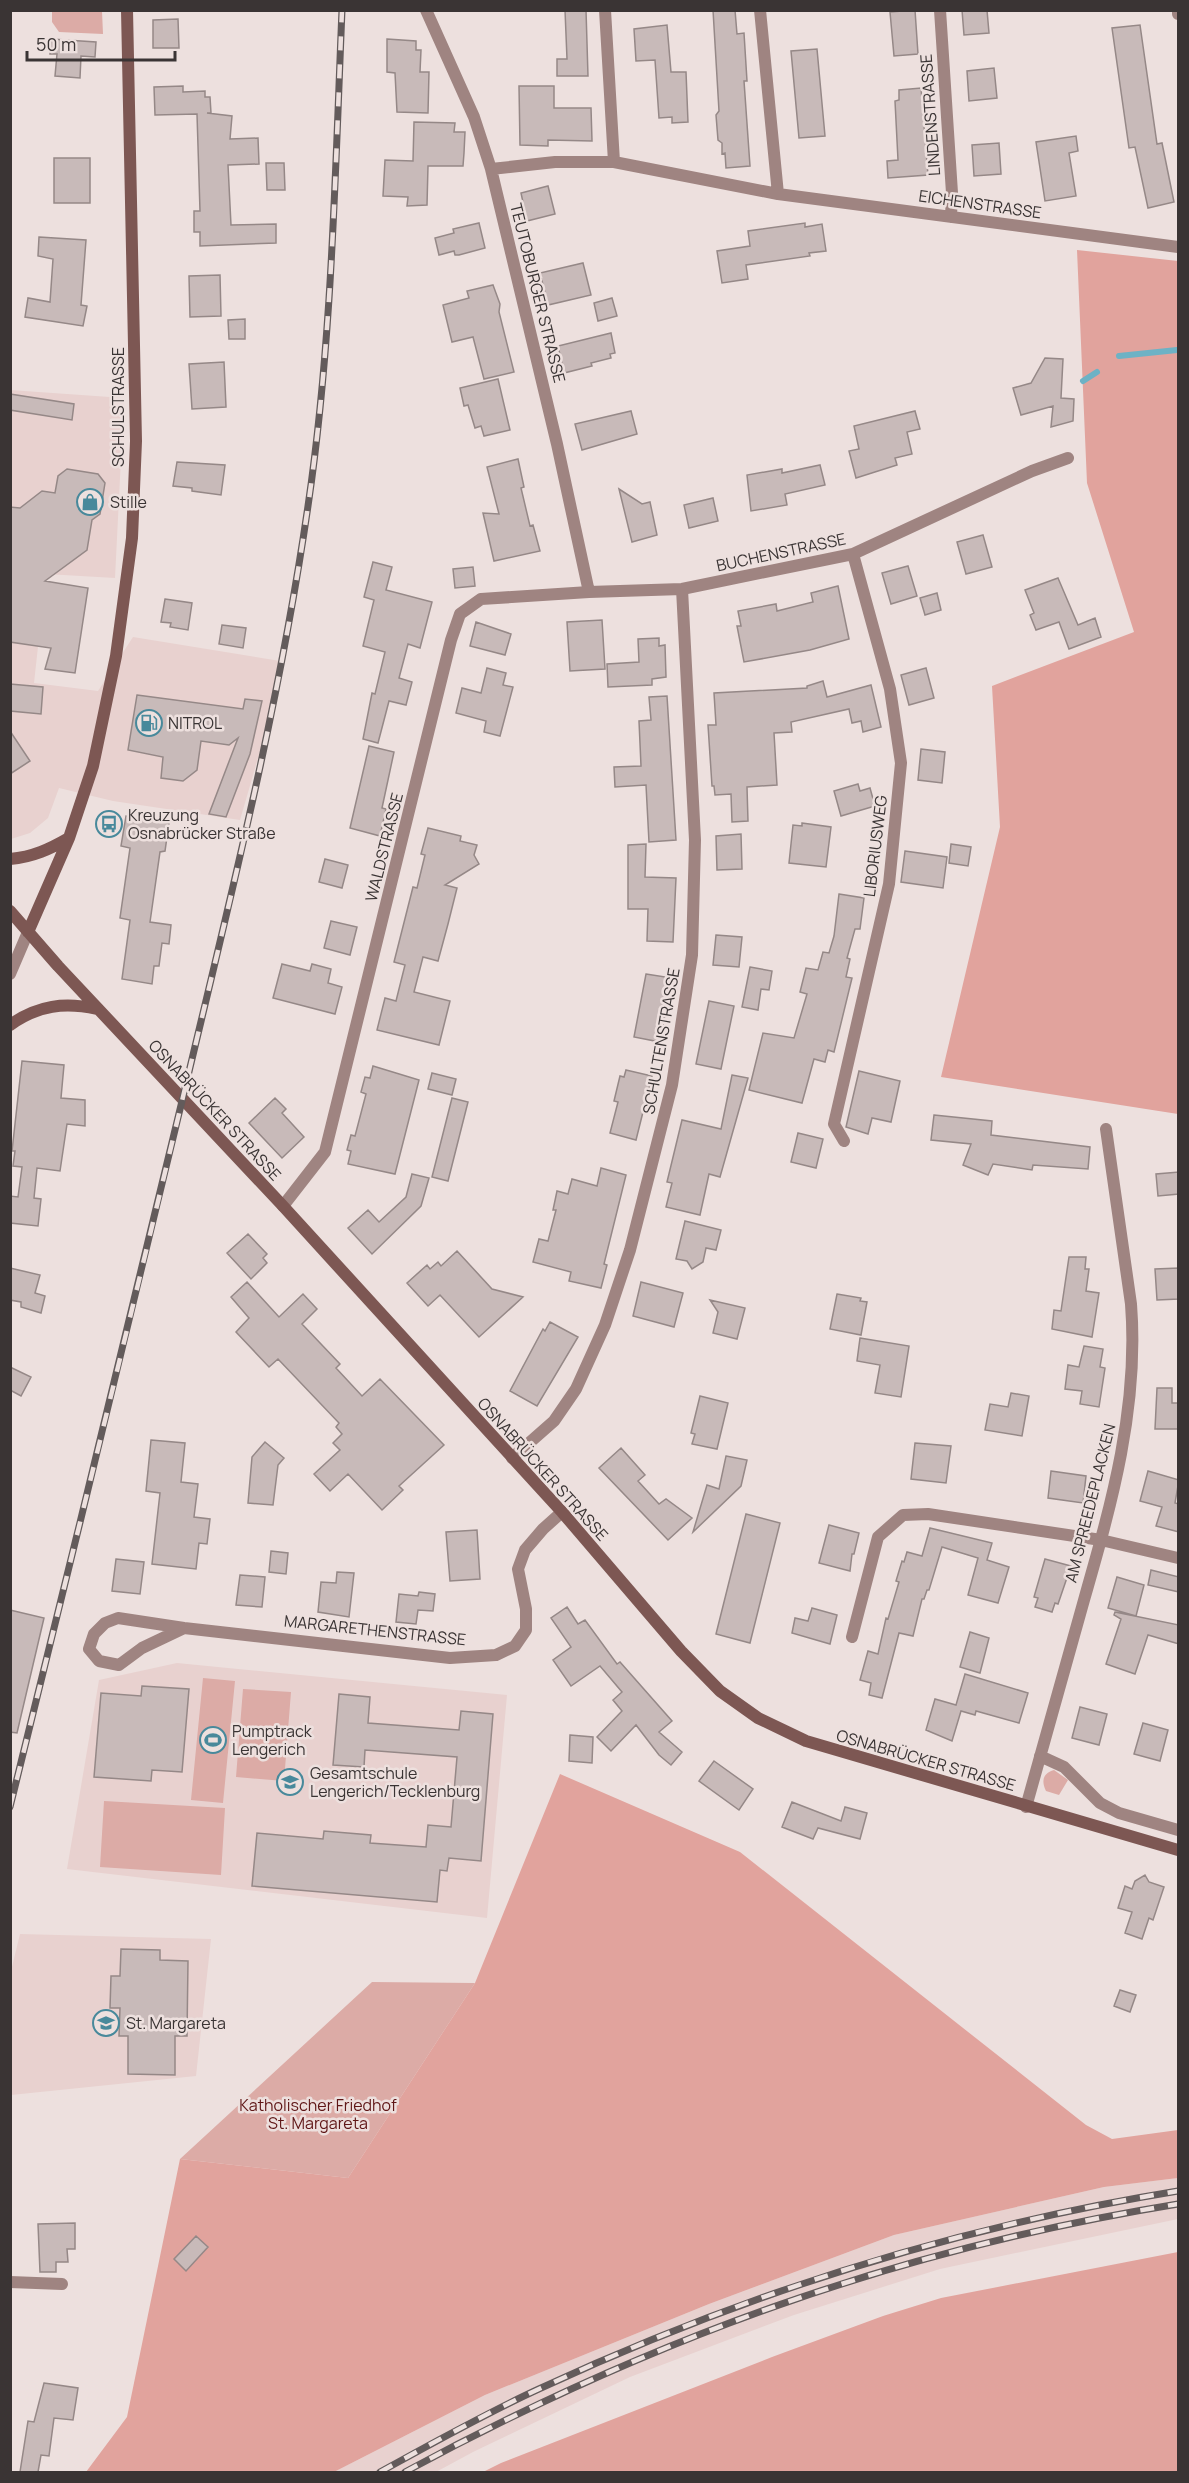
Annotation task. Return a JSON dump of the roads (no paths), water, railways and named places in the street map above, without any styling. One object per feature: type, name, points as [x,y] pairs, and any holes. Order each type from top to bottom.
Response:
[{"type":"main road","name":"SCHULSTRASSE","points":[[28,932],[69,838],[93,766],[110,692],[132,538],[136,441],[127,10]]},
{"type":"main road","points":[[10,859],[27,858],[69,838]]},
{"type":"main road","name":"OSNABRÜCKER STRASSE","points":[[10,910],[97,1009],[283,1206],[562,1512],[681,1652],[720,1691],[758,1718],[806,1742],[1179,1850]]},
{"type":"main road","points":[[10,1025],[40,1008],[66,1004],[97,1009]]},
{"type":"street","name":"TEUTOBURGER STRASSE","points":[[426,10],[474,117],[491,169],[557,444],[589,592]]},
{"type":"street","points":[[605,10],[614,162]]},
{"type":"street","points":[[759,10],[778,194]]},
{"type":"street","name":"LINDENSTRASSE","points":[[940,10],[952,193],[951,217]]},
{"type":"street","name":"EICHENSTRASSE","points":[[491,169],[555,162],[614,162],[778,194],[1179,247]]},
{"type":"street","name":"BUCHENSTRASSE","points":[[589,592],[682,589],[853,554],[1032,471],[1068,458]]},
{"type":"street","name":"LIBORIUSWEG","points":[[844,1141],[834,1124],[889,885],[901,763],[890,689],[853,554]]},
{"type":"street","name":"SCHULTENSTRASSE","points":[[512,1458],[554,1422],[576,1389],[605,1325],[630,1250],[672,1084],[693,956],[694,863],[689,698],[682,589]]},
{"type":"street","name":"WALDSTRASSE","points":[[283,1206],[325,1152],[459,614],[481,599],[589,592]]},
{"type":"street","points":[[10,974],[28,932]]},
{"type":"street","name":"AM SPREEDEPLACKEN","points":[[1026,1807],[1101,1540],[1123,1455],[1129,1411],[1134,1332],[1106,1129]]},
{"type":"street","name":"MARGARETHENSTRASSE","points":[[184,1628],[142,1648],[119,1665],[99,1661],[89,1649],[94,1634],[105,1623],[118,1618],[146,1620],[184,1628],[450,1658],[496,1655],[515,1646],[525,1630],[526,1609],[518,1569],[525,1550],[562,1512]]},
{"type":"street","points":[[852,1637],[878,1537],[903,1515],[928,1514],[1101,1540],[1179,1558]]},
{"type":"street","points":[[1040,1756],[1064,1767],[1100,1803],[1119,1813],[1179,1830]]},
{"type":"street","points":[[10,2282],[62,2284]]},
{"type":"waterway","points":[[1119,356],[1177,350]]},
{"type":"waterway","points":[[1083,381],[1097,372]]},
{"type":"railway","points":[[10,1807],[217,953],[252,805],[283,656],[308,506],[322,383],[331,259],[342,10]]},
{"type":"railway","points":[[380,2472],[541,2388],[696,2322],[774,2293],[933,2244],[1095,2206],[1178,2191]]},
{"type":"railway","points":[[405,2472],[591,2380],[685,2340],[780,2305],[876,2273],[974,2246],[1075,2223],[1178,2204]]},
{"type":"place","name":"Stille","points":[[90,502]]},
{"type":"place","name":"NITROL","points":[[149,723]]},
{"type":"place","name":"Kreuzung Osnabrücker Straße","points":[[109,824]]},
{"type":"place","name":"Pumptrack Lengerich","points":[[213,1740]]},
{"type":"place","name":"Gesamtschule Lengerich/Tecklenburg","points":[[290,1782]]},
{"type":"place","name":"St. Margareta","points":[[106,2023]]},
{"type":"park label","name":"Katholischer Friedhof St. Margareta","points":[[318,2114]]}]
